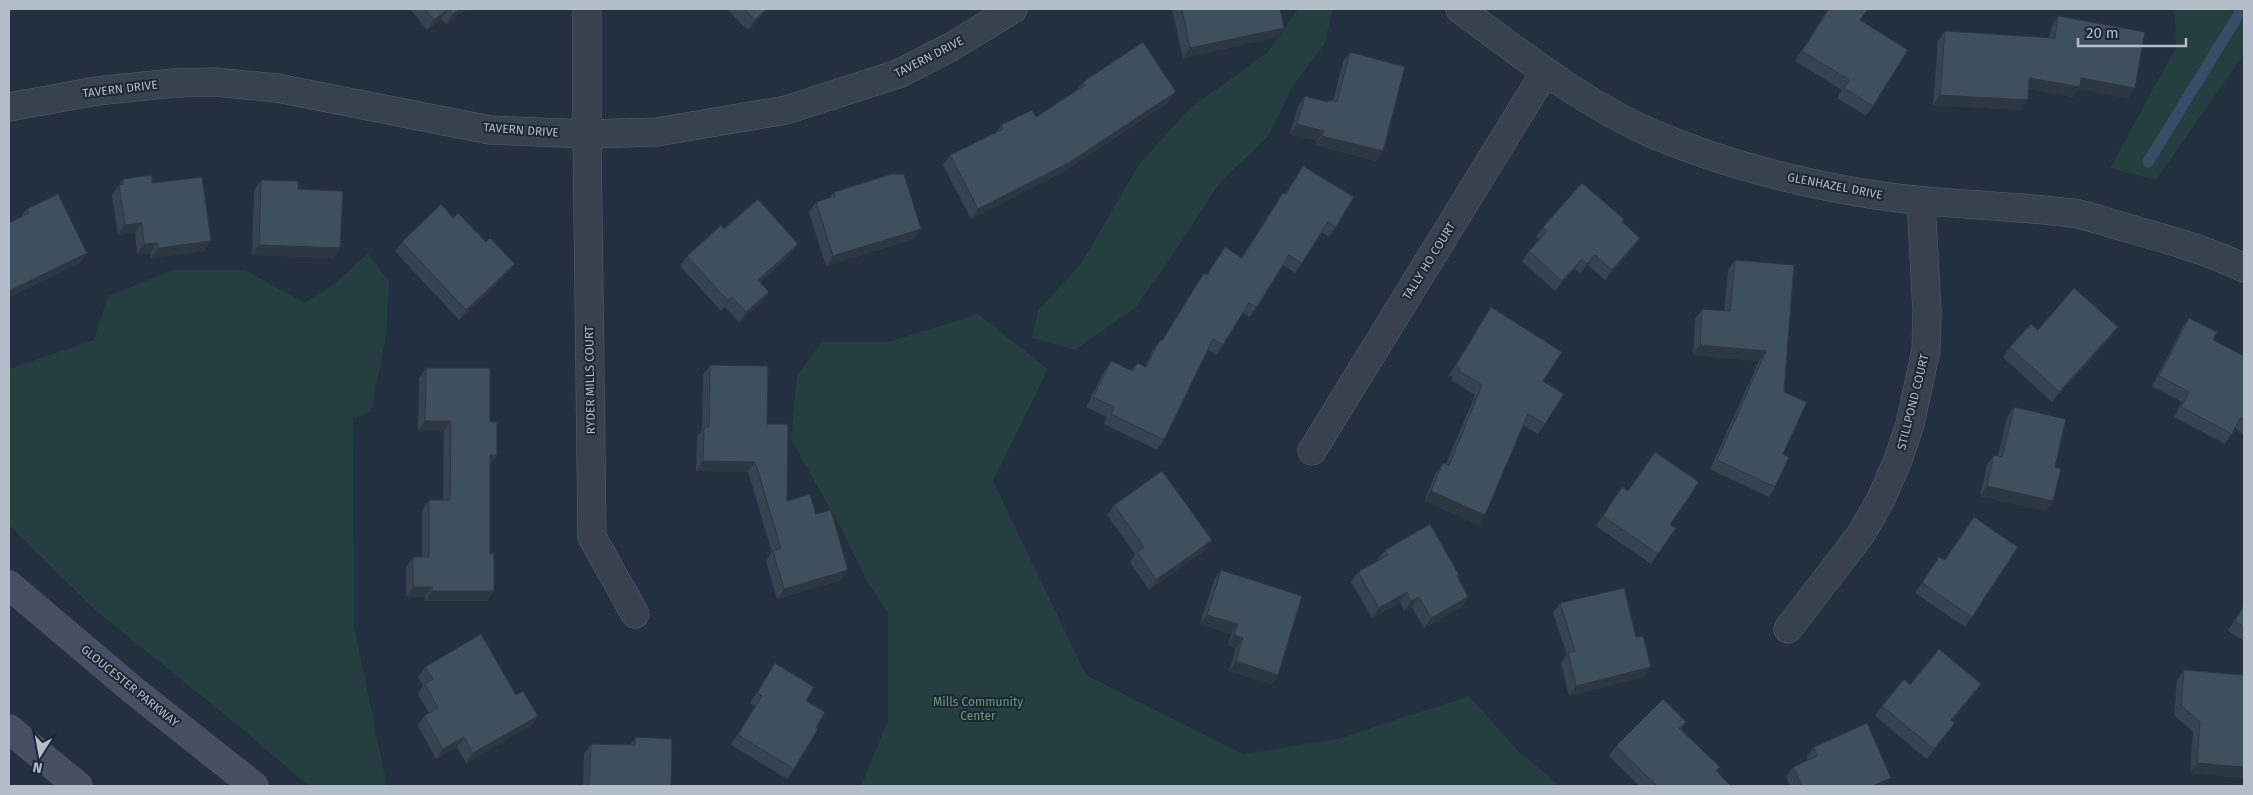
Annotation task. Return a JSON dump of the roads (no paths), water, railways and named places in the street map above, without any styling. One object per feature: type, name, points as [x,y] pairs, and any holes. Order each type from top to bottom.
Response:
[{"type":"main road","name":"GLOUCESTER PARKWAY","points":[[9,585],[133,690],[254,786]]},
{"type":"main road","points":[[9,729],[78,786]]},
{"type":"street","name":"RYDER MILLS COURT","points":[[587,9],[592,537],[635,614]]},
{"type":"street","name":"TAVERN DRIVE","points":[[9,107],[97,91],[174,83],[215,82],[277,88],[490,130],[587,134],[657,132],[786,110],[898,74],[951,47],[1013,9]]},
{"type":"street","name":"GLENHAZEL DRIVE","points":[[1460,9],[1545,72],[1600,106],[1651,133],[1739,164],[1798,180],[1858,192],[1921,201],[2074,213],[2156,236],[2226,259],[2244,268]]},
{"type":"street","name":"TALLY HO COURT","points":[[1312,450],[1545,72]]},
{"type":"street","name":"STILLPOND COURT","points":[[1788,629],[1861,534],[1881,499],[1904,442],[1926,350],[1927,311],[1921,201]]},
{"type":"waterway","points":[[2148,162],[2242,9]]},
{"type":"park label","name":"Mills Community Center","points":[[978,709]]}]
